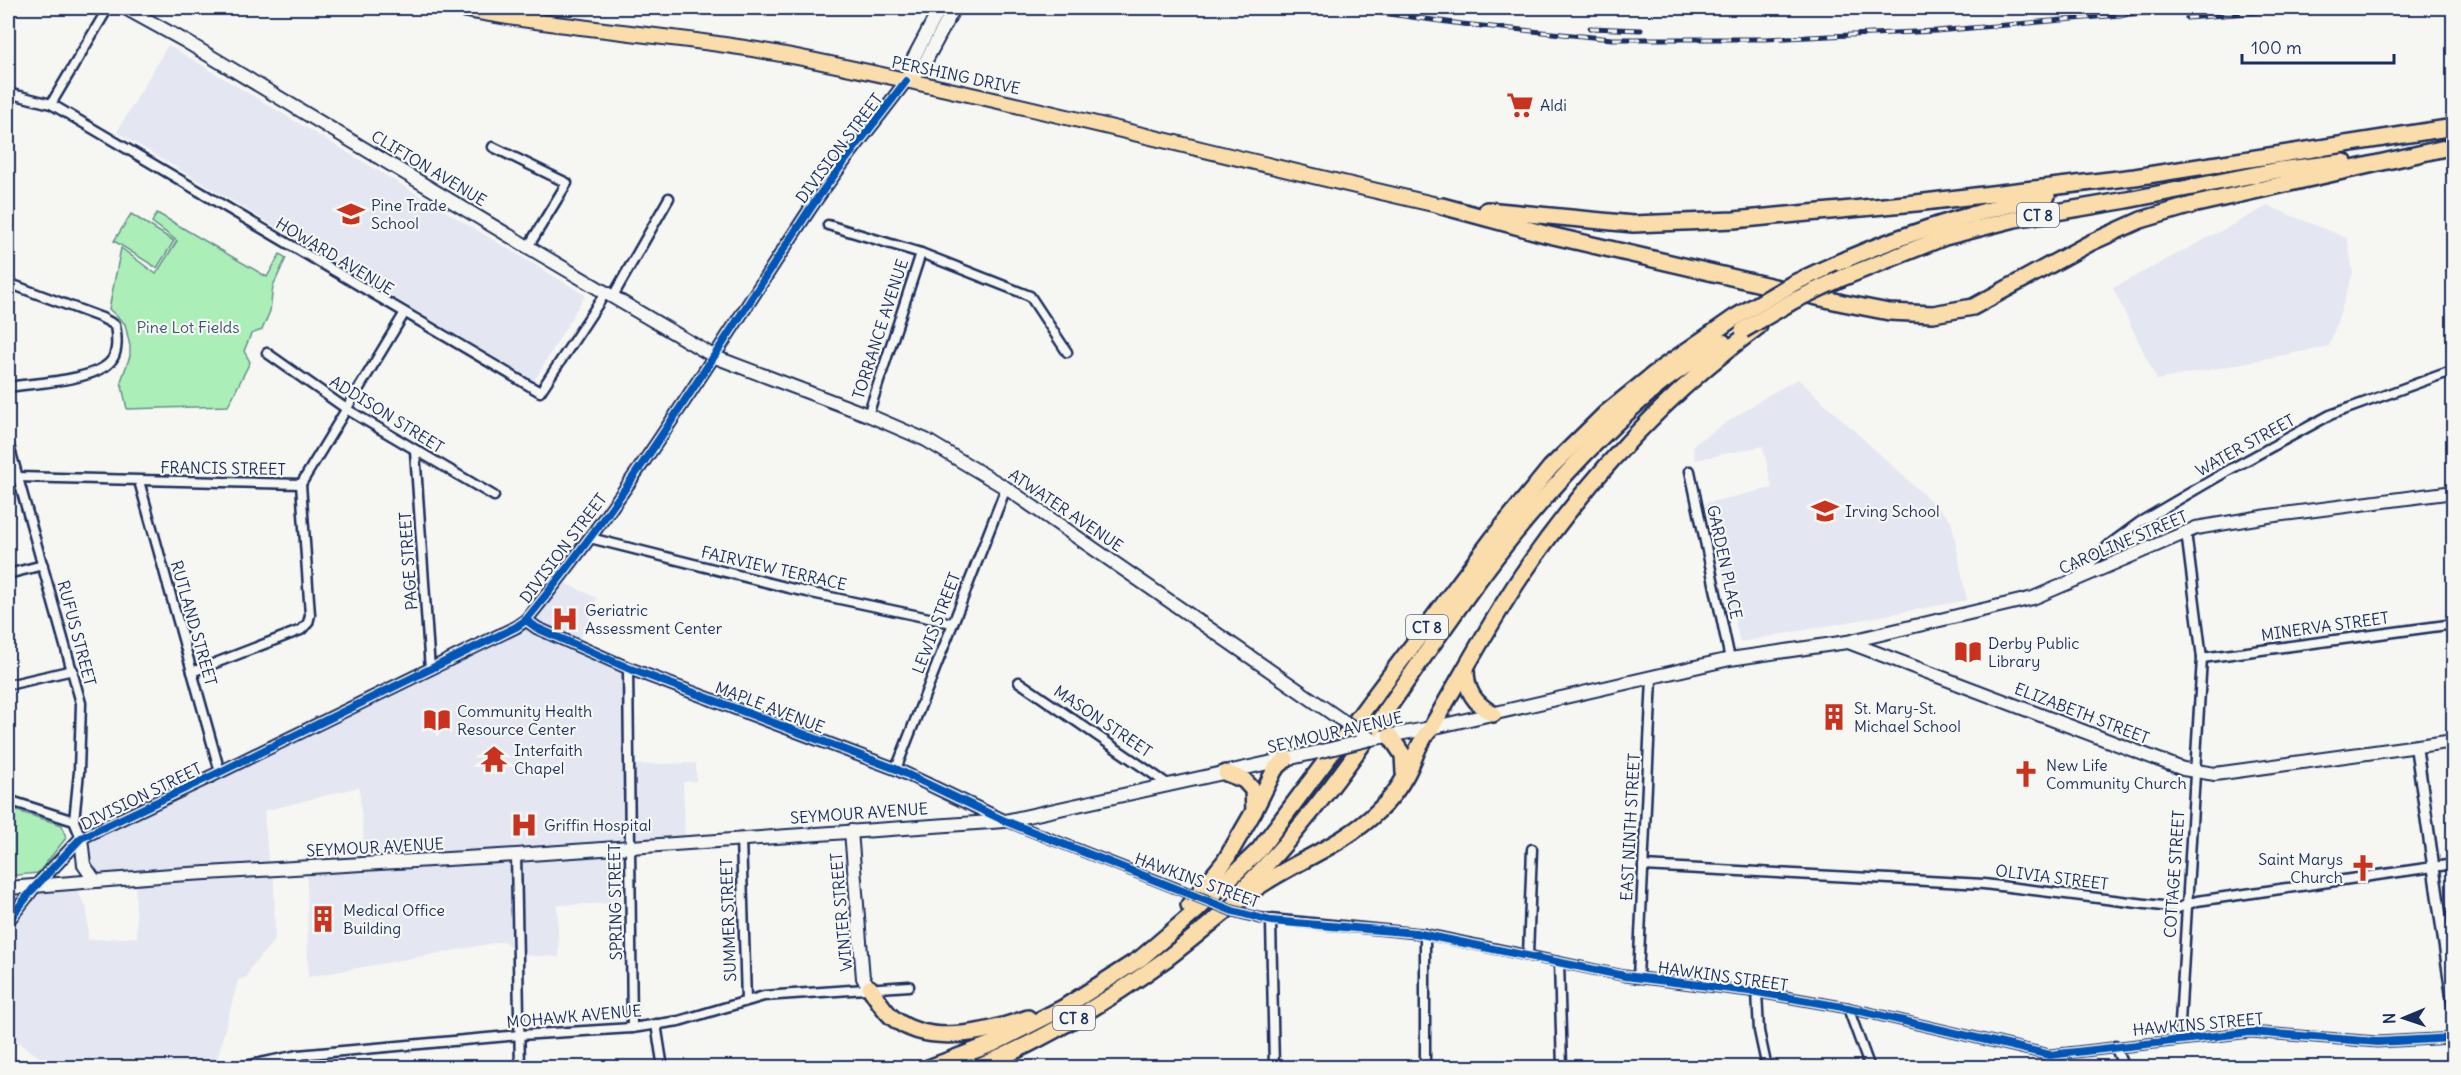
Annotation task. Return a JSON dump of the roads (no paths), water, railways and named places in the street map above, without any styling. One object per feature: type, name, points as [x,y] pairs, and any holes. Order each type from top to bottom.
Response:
[{"type":"highway","name":"CT 8","points":[[977,1068],[1021,1048],[1095,1007],[1166,959],[1232,900],[1278,854],[1505,545],[1560,481],[1612,427],[1664,381],[1742,327],[1794,283],[1861,252],[1946,220],[2135,177],[2454,127]]},
{"type":"highway","points":[[1442,206],[1545,234],[1832,300],[1889,312],[1932,314],[1973,307],[2090,243],[2141,220],[2192,205],[2454,145]]},
{"type":"highway","name":"CT 8","points":[[928,1068],[992,1044],[1063,1008],[1141,958],[1196,911],[1259,850],[1493,538],[1550,468],[1606,413],[1659,370],[1842,278],[1945,237],[1992,225],[2280,170],[2454,145]]},
{"type":"highway","points":[[1442,206],[1633,224],[1734,220],[1916,203],[2135,177]]},
{"type":"highway","points":[[1166,959],[1252,891],[1365,823],[1383,806],[1402,782],[1418,745],[1431,728],[1521,576],[1573,505],[1638,430],[1742,327]]},
{"type":"highway","points":[[1466,668],[1469,693],[1481,707],[1493,714]]},
{"type":"highway","points":[[1380,738],[1403,755],[1405,767],[1402,782]]},
{"type":"highway","points":[[1141,958],[1206,886],[1225,861],[1275,769],[1286,759]]},
{"type":"highway","points":[[1226,773],[1244,780],[1253,789],[1254,811]]},
{"type":"highway","points":[[870,988],[888,1014],[895,1020],[917,1031],[933,1034],[955,1034],[990,1029],[1063,1008]]},
{"type":"main road","name":"CLIFTON AVENUE","points":[[126,8],[715,357]]},
{"type":"main road","name":"PERSHING DRIVE","points":[[456,8],[685,39],[795,57],[1041,110],[1286,171],[1442,206]]},
{"type":"main road","name":"DIVISION STREET","points":[[906,81],[912,61],[940,8]]},
{"type":"main road","name":"DIVISION STREET","points":[[906,81],[922,68],[954,8]]},
{"type":"main road","name":"ATWATER AVENUE","points":[[715,357],[868,415],[926,440],[1006,488],[1340,719],[1380,738]]},
{"type":"main road","name":"CAROLINE STREET","points":[[1847,642],[2033,598],[2196,528],[2268,516],[2454,492]]},
{"type":"main road","name":"SEYMOUR AVENUE","points":[[8,888],[1005,821],[1431,728],[1730,659],[1847,642]]},
{"type":"main road","name":"ELIZABETH STREET","points":[[1847,642],[2183,769],[2195,771],[2214,774],[2454,741]]},
{"type":"main road","name":"WINTER STREET","points":[[851,831],[863,978],[870,988]]},
{"type":"main road","points":[[81,838],[84,865],[95,881]]},
{"type":"street","points":[[51,104],[108,8]]},
{"type":"street","name":"DIVISION STREET","points":[[8,921],[37,885],[81,838],[220,772],[526,620],[590,538],[715,357],[809,210],[906,81]]},
{"type":"street","name":"HOWARD AVENUE","points":[[8,93],[51,104],[404,315],[540,392],[609,294]]},
{"type":"street","points":[[493,147],[567,183],[528,248]]},
{"type":"street","points":[[609,294],[669,198]]},
{"type":"street","points":[[828,225],[921,253],[1030,296],[1066,352]]},
{"type":"street","name":"TORRANCE AVENUE","points":[[868,415],[921,253]]},
{"type":"street","points":[[8,283],[102,318],[115,325],[117,338],[112,360],[101,369],[87,375],[8,387]]},
{"type":"street","name":"FRANCIS STREET","points":[[17,477],[302,484],[404,315]]},
{"type":"street","name":"ADDISON STREET","points":[[267,353],[348,410],[494,496]]},
{"type":"street","name":"WATER STREET","points":[[2072,582],[2110,544],[2125,533],[2229,470],[2330,415],[2454,370]]},
{"type":"street","name":"RUFUS STREET","points":[[8,442],[9,457],[17,477],[73,670],[81,712],[80,772],[74,821]]},
{"type":"street","name":"PAGE STREET","points":[[415,451],[430,669]]},
{"type":"street","name":"GARDEN PLACE","points":[[1690,471],[1730,659]]},
{"type":"street","name":"RUTLAND STREET","points":[[139,481],[220,772]]},
{"type":"street","points":[[192,672],[301,630],[308,623],[310,615],[302,484]]},
{"type":"street","name":"LEWIS STREET","points":[[896,769],[1006,488]]},
{"type":"street","name":"COTTAGE STREET","points":[[2179,1039],[2202,658],[2186,532]]},
{"type":"street","name":"FAIRVIEW TERRACE","points":[[590,538],[793,589],[952,623]]},
{"type":"street","points":[[8,574],[43,565]]},
{"type":"street","name":"MAPLE AVENUE","points":[[526,620],[537,628],[628,668],[896,769],[1005,821]]},
{"type":"street","name":"MINERVA STREET","points":[[2202,658],[2454,624]]},
{"type":"street","name":"SPRING STREET","points":[[628,668],[632,1028]]},
{"type":"street","points":[[8,685],[73,670]]},
{"type":"street","name":"EAST NINTH STREET","points":[[1638,978],[1652,678]]},
{"type":"street","name":"MASON STREET","points":[[1019,682],[1169,785]]},
{"type":"street","points":[[2416,746],[2454,1010]]},
{"type":"street","points":[[8,800],[74,821],[81,838]]},
{"type":"street","name":"HAWKINS STREET","points":[[1005,821],[1233,911],[1271,921],[1425,934],[1638,978],[1756,992],[1848,1008],[2050,1055],[2251,1032],[2377,1041],[2454,1038]]},
{"type":"street","name":"SUMMER STREET","points":[[741,838],[746,1000]]},
{"type":"street","points":[[1527,955],[1532,849]]},
{"type":"street","points":[[516,855],[520,1068]]},
{"type":"street","name":"OLIVIA STREET","points":[[1643,866],[1984,884],[2178,908],[2198,901],[2454,864]]},
{"type":"street","points":[[1271,921],[1274,1068]]},
{"type":"street","points":[[1425,934],[1425,1068]]},
{"type":"street","points":[[1559,962],[1562,1068]]},
{"type":"street","name":"MOHAWK AVENUE","points":[[240,1067],[298,1055],[520,1035],[632,1028],[685,1020],[764,996],[909,986]]},
{"type":"street","points":[[1756,992],[1759,1031],[1767,1068]]},
{"type":"street","points":[[1848,1008],[1870,1068]]},
{"type":"street","points":[[656,1024],[663,1068]]},
{"type":"street","points":[[2115,1046],[2124,1068]]},
{"type":"street","points":[[298,1055],[300,1068]]},
{"type":"railway","points":[[1345,8],[1462,24],[1612,39],[1765,39],[1936,31],[2201,8]]},
{"type":"railway","points":[[2187,18],[2306,8]]},
{"type":"railway","points":[[1590,28],[1641,30]]},
{"type":"place","name":"Aldi","points":[[1520,105]]},
{"type":"place","name":"Pine Trade School","points":[[351,214]]},
{"type":"place","name":"Irving School","points":[[1825,511]]},
{"type":"place","name":"Geriatric Assessment Center","points":[[565,619]]},
{"type":"place","name":"Derby Public Library","points":[[1968,652]]},
{"type":"place","name":"St. Mary-St. Michael School","points":[[1834,717]]},
{"type":"place","name":"Community Health Resource Center","points":[[437,720]]},
{"type":"place","name":"Interfaith Chapel","points":[[494,759]]},
{"type":"place","name":"New Life Community Church","points":[[2026,774]]},
{"type":"place","name":"Griffin Hospital","points":[[524,825]]},
{"type":"place","name":"Saint Marys Church","points":[[2363,868]]},
{"type":"place","name":"Medical Office Building","points":[[323,919]]},
{"type":"park label","name":"Pine Lot Fields","points":[[188,327]]}]
